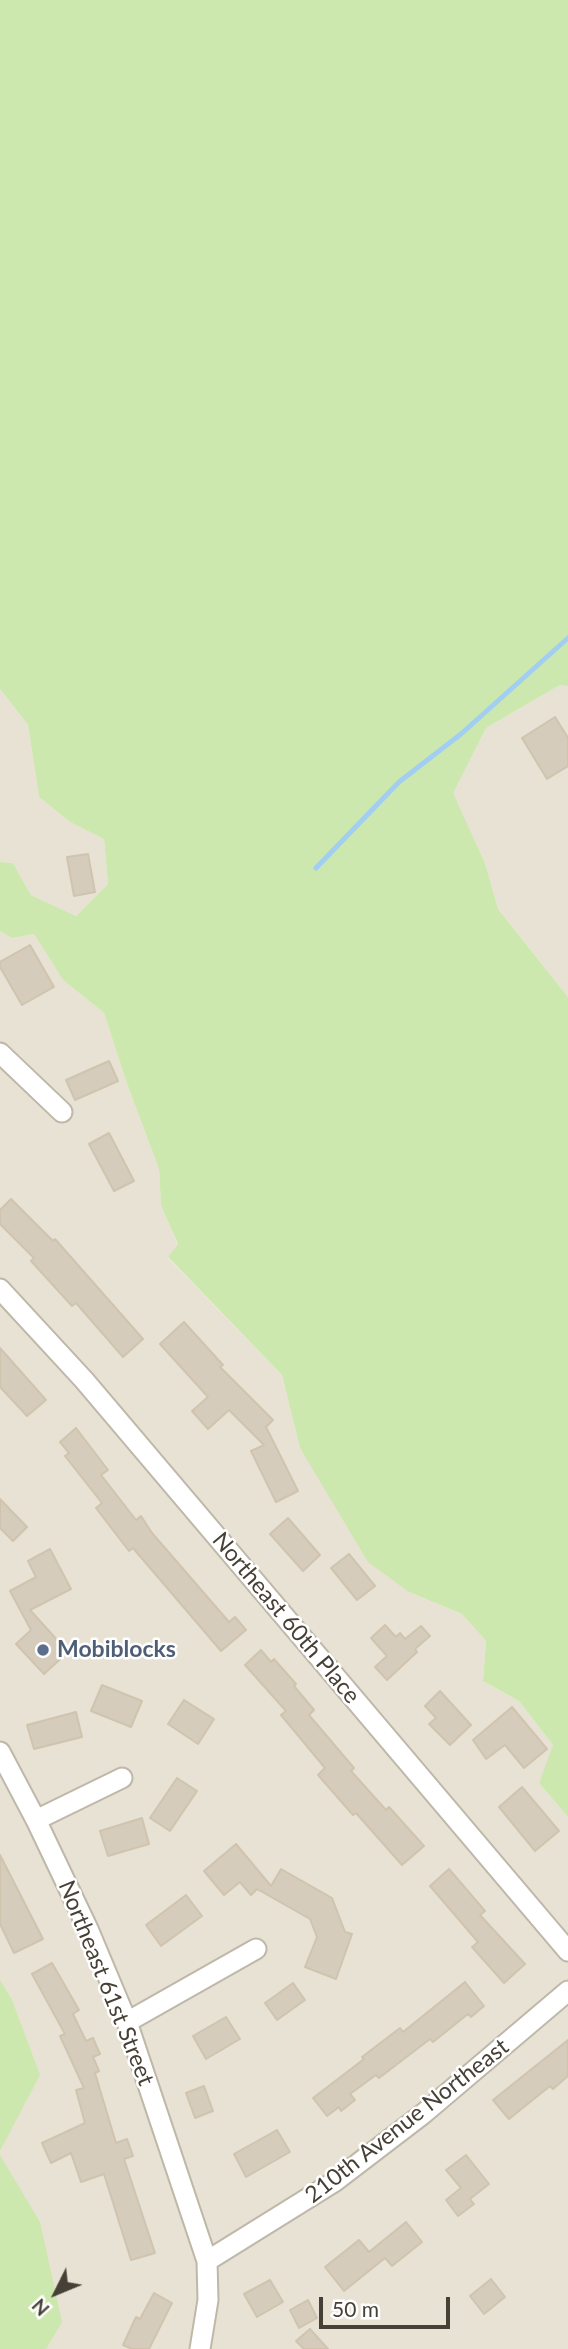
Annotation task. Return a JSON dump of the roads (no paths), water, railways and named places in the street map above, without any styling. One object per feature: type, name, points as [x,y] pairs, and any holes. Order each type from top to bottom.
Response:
[{"type":"street","points":[[0,1053],[62,1112]]},
{"type":"street","name":"Northeast 60th Place","points":[[0,1289],[93,1391],[568,1951]]},
{"type":"street","name":"Northeast 61st Street","points":[[0,1752],[88,1929],[127,2022],[207,2261]]},
{"type":"street","points":[[36,1820],[122,1778]]},
{"type":"street","points":[[127,2022],[256,1949]]},
{"type":"street","name":"210th Avenue Northeast","points":[[207,2261],[334,2182],[424,2114],[568,1991]]},
{"type":"street","points":[[200,2349],[208,2300],[207,2261]]},
{"type":"waterway","points":[[316,868],[399,782],[461,734],[568,638]]},
{"type":"place","name":"Mobiblocks","points":[[43,1650]]}]
